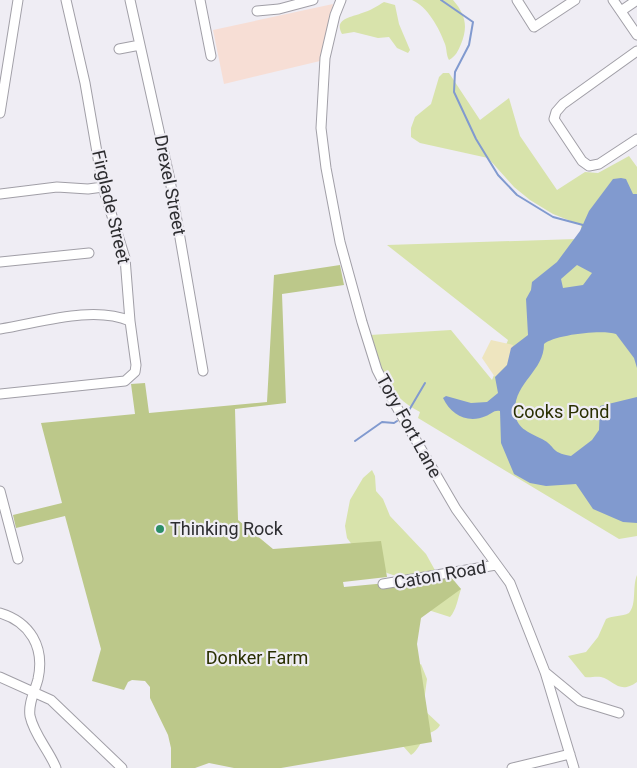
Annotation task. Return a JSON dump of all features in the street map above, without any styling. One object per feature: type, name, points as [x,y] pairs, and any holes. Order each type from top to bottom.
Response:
[{"type":"street","points":[[0,113],[18,0]]},
{"type":"street","name":"Firglade Street","points":[[0,394],[125,381],[135,372],[136,365],[125,258],[103,187],[85,83],[66,0]]},
{"type":"street","name":"Drexel Street","points":[[130,0],[170,180],[203,372]]},
{"type":"street","points":[[200,0],[211,56]]},
{"type":"street","points":[[276,0],[279,9]]},
{"type":"street","points":[[258,11],[279,9],[313,0]]},
{"type":"street","points":[[517,0],[534,27],[575,0]]},
{"type":"street","points":[[614,0],[637,35]]},
{"type":"street","points":[[621,11],[637,0]]},
{"type":"street","name":"Tory Fort Lane","points":[[339,1],[330,33],[326,58],[321,128],[332,204],[350,278],[384,384],[456,509],[517,596],[545,672],[574,768]]},
{"type":"street","points":[[119,49],[140,45]]},
{"type":"street","points":[[637,50],[563,104],[556,112],[554,119],[582,161],[589,166],[599,164],[637,139]]},
{"type":"street","points":[[0,194],[57,187],[88,189],[103,187]]},
{"type":"street","points":[[0,262],[89,253]]},
{"type":"street","points":[[0,329],[96,314],[116,316],[130,321]]},
{"type":"street","points":[[0,491],[18,559]]},
{"type":"street","name":"Caton Road","points":[[384,584],[496,565]]},
{"type":"street","points":[[0,613],[18,620],[34,639],[39,665],[30,704],[31,720],[56,768]]},
{"type":"street","points":[[545,672],[580,701],[619,713]]},
{"type":"street","points":[[0,676],[34,690],[67,713],[122,768]]},
{"type":"street","points":[[512,768],[570,754]]},
{"type":"shaded area","points":[[333,4],[320,61],[224,84],[213,30]]},
{"type":"green space","points":[[412,0],[453,0],[461,11],[465,32],[459,49],[449,60],[440,31],[428,13]]},
{"type":"green space","points":[[384,2],[395,5],[399,24],[410,50],[408,53],[397,48],[389,37],[378,38],[354,32],[342,34],[340,25],[342,21],[368,11]]},
{"type":"green space","name":"Cooks Pond","points":[[443,73],[449,73],[480,120],[509,98],[520,136],[557,190],[585,172],[598,173],[629,156],[637,167],[637,536],[619,539],[418,418],[420,412],[399,397],[386,380],[370,335],[451,330],[492,380],[508,340],[387,245],[576,239],[581,231],[581,225],[553,214],[530,200],[514,187],[488,158],[420,143],[411,137],[411,128],[415,117],[431,104],[439,77]]},
{"type":"green space","name":"Donker Farm","points":[[340,265],[344,285],[282,294],[286,403],[235,409],[238,520],[273,549],[381,541],[387,577],[343,582],[344,587],[451,577],[461,589],[421,618],[417,644],[432,742],[281,768],[234,768],[209,763],[195,768],[171,768],[171,748],[168,735],[150,698],[150,687],[145,681],[132,680],[128,682],[124,690],[92,681],[101,649],[65,516],[16,528],[13,515],[62,503],[41,423],[135,414],[131,384],[145,383],[149,413],[267,402],[274,275]]},
{"type":"green space","points":[[372,470],[375,476],[376,491],[383,499],[390,516],[426,554],[436,572],[461,589],[450,617],[422,608],[408,580],[387,573],[353,546],[347,538],[345,526],[350,500],[363,478]]},
{"type":"green space","points":[[637,575],[637,682],[631,686],[621,687],[601,677],[585,677],[568,656],[586,652],[598,637],[606,619],[629,613],[633,605]]},
{"type":"green space","points":[[421,664],[427,679],[423,709],[440,725],[425,737],[411,755],[395,737],[415,668]]},
{"type":"sand","points":[[491,340],[513,345],[507,365],[495,377],[482,358]]},
{"type":"water","points":[[613,179],[626,179],[633,194],[637,194],[637,368],[634,358],[616,334],[590,333],[549,341],[544,344],[539,362],[516,400],[515,410],[517,421],[523,429],[547,442],[559,453],[571,456],[592,440],[599,430],[600,406],[637,397],[637,523],[623,522],[593,509],[576,484],[546,486],[530,483],[514,474],[501,443],[500,411],[479,418],[467,418],[455,413],[443,398],[446,396],[471,403],[487,402],[498,393],[495,377],[507,365],[511,348],[528,335],[526,299],[531,290],[532,282],[557,262],[580,231],[589,211]],"holes":[[[577,265],[592,273],[583,285],[563,288],[561,279]]]},
{"type":"waterway","points":[[441,0],[473,22],[469,45],[455,72],[454,92],[476,139],[498,175],[517,195],[553,217],[583,225]]},
{"type":"waterway","points":[[405,417],[425,383]]},
{"type":"waterway","points":[[355,441],[382,422],[394,423],[397,421]]},
{"type":"place","name":"Thinking Rock","points":[[160,529]]}]
